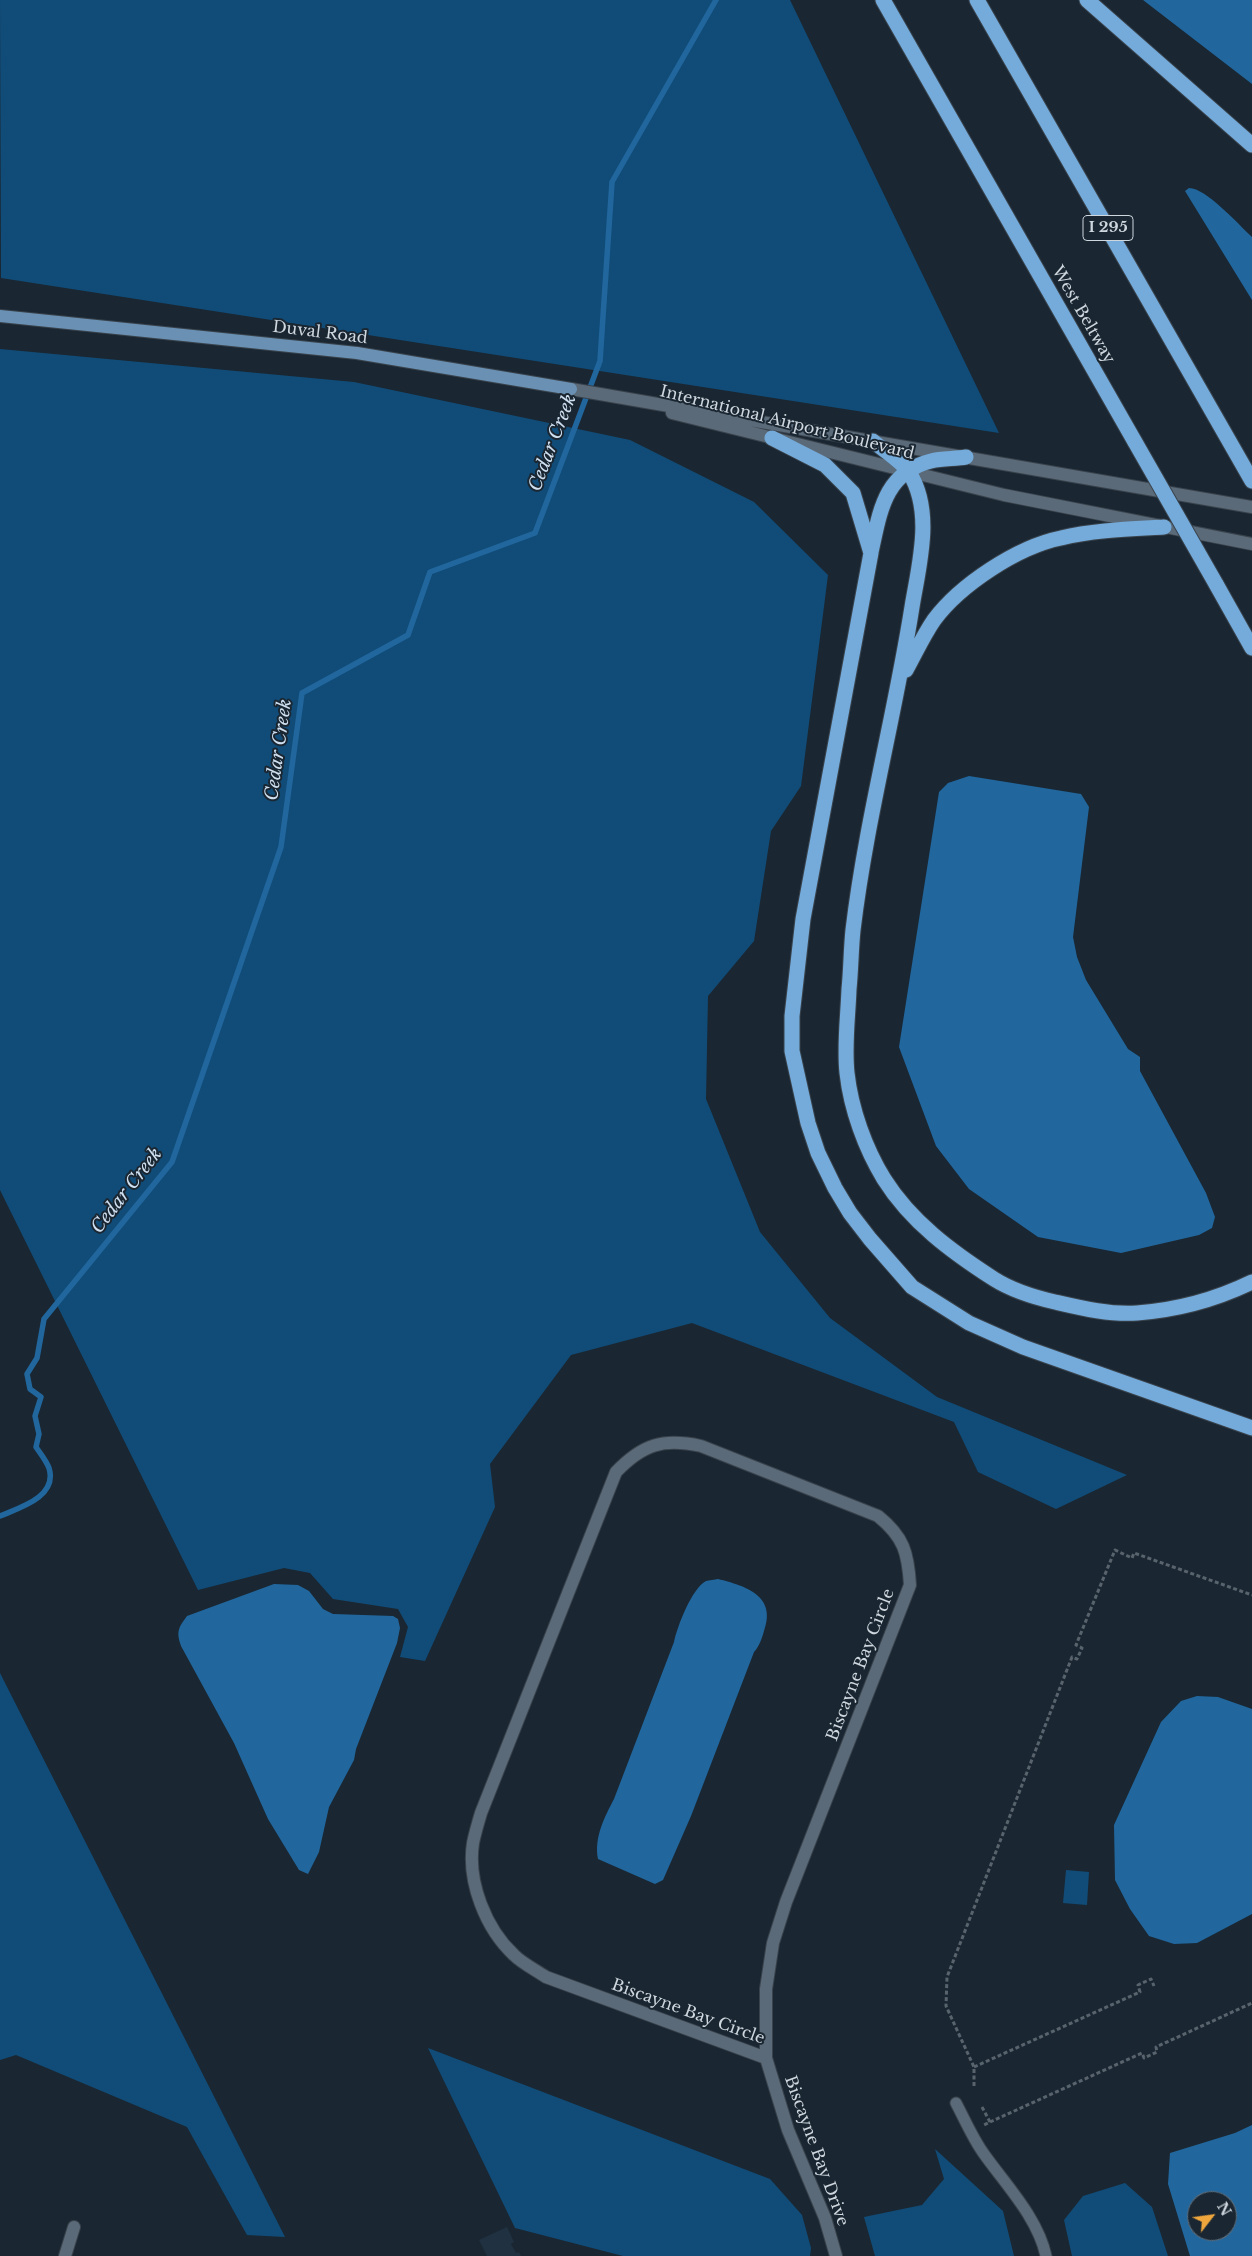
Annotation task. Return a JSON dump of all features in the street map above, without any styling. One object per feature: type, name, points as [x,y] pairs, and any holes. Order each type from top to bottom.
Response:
[{"type":"highway","name":"West Beltway","points":[[883,0],[1252,648]]},
{"type":"highway","name":"I 295","points":[[977,0],[1252,481]]},
{"type":"highway","points":[[1087,0],[1252,145]]},
{"type":"highway","points":[[772,438],[825,465],[853,493],[871,553]]},
{"type":"highway","points":[[873,441],[908,471],[920,500],[923,535],[901,678],[872,812],[853,931],[847,1071],[853,1104],[865,1141],[884,1178],[899,1200],[944,1245],[1005,1286],[1029,1296],[1104,1312],[1137,1313],[1210,1300],[1252,1282]]},
{"type":"highway","points":[[966,457],[931,461],[908,471],[890,486],[879,515],[803,919],[792,1016],[792,1052],[808,1123],[818,1153],[850,1213],[912,1287],[936,1304],[969,1323],[1023,1347],[1252,1428]]},
{"type":"highway","points":[[901,678],[935,620],[974,580],[1016,554],[1060,538],[1106,531],[1164,527]]},
{"type":"main road","name":"Duval Road","points":[[0,316],[356,352],[571,389]]},
{"type":"street","name":"Duval Road","points":[[571,389],[634,399]]},
{"type":"street","name":"International Airport Boulevard","points":[[634,399],[679,416],[1004,495],[1252,544]]},
{"type":"street","name":"International Airport Boulevard","points":[[634,399],[1252,507]]},
{"type":"street","name":"Biscayne Bay Circle","points":[[679,1441],[701,1446],[878,1516],[893,1528],[903,1545],[909,1561],[910,1585],[790,1893],[773,1943],[766,1989],[766,2058],[546,1977],[515,1956],[495,1934],[481,1905],[474,1875],[473,1844],[481,1813],[616,1472],[632,1455],[655,1444],[679,1441]]},
{"type":"street","name":"Biscayne Bay Drive","points":[[766,2058],[788,2130],[825,2218],[836,2256]]},
{"type":"street","points":[[65,2256],[74,2227]]},
{"type":"lane","points":[[956,2103],[982,2152],[1024,2208],[1044,2247],[1046,2256]]},
{"type":"path","points":[[974,2086],[974,2067],[946,2006],[947,1976],[1072,1657],[1077,1658],[1082,1648],[1076,1645],[1115,1550],[1132,1558],[1134,1553],[1252,1595]]},
{"type":"path","points":[[974,2067],[1140,1992],[1138,1985],[1151,1980],[1154,1986]]},
{"type":"path","points":[[990,2122],[1142,2054],[1144,2058],[1157,2052],[1156,2047],[1252,2003]]},
{"type":"shaded area","points":[[0,0],[790,0],[999,433],[1,278]]},
{"type":"shaded area","points":[[1143,0],[1252,0],[1252,84]]},
{"type":"shaded area","points":[[1189,188],[1213,200],[1252,237],[1252,300],[1185,191]]},
{"type":"shaded area","points":[[0,349],[354,382],[630,440],[754,502],[828,575],[801,786],[771,831],[754,941],[708,996],[706,1099],[760,1232],[830,1318],[937,1397],[1127,1475],[1056,1509],[978,1472],[954,1422],[692,1323],[571,1355],[490,1464],[495,1507],[425,1661],[400,1657],[408,1627],[398,1609],[333,1599],[310,1573],[284,1568],[198,1590],[0,1190]]},
{"type":"shaded area","points":[[969,776],[1081,794],[1089,807],[1073,937],[1077,957],[1086,980],[1128,1049],[1140,1057],[1140,1071],[1206,1193],[1215,1217],[1212,1228],[1199,1235],[1121,1253],[1038,1237],[969,1189],[936,1146],[899,1047],[939,792],[948,783]]},
{"type":"shaded area","points":[[718,1579],[739,1585],[756,1594],[763,1601],[767,1619],[761,1639],[754,1652],[691,1816],[663,1880],[655,1884],[598,1859],[597,1843],[603,1821],[614,1799],[686,1608],[701,1585],[706,1581]]},
{"type":"shaded area","points":[[274,1584],[298,1585],[309,1591],[323,1609],[333,1614],[393,1616],[398,1619],[400,1628],[397,1643],[356,1749],[354,1760],[329,1807],[319,1852],[308,1874],[299,1870],[268,1819],[234,1743],[181,1646],[178,1634],[187,1616]]},
{"type":"shaded area","points":[[0,1673],[285,2237],[247,2235],[187,2127],[16,2055],[0,2060]]},
{"type":"shaded area","points":[[1197,1696],[1218,1697],[1252,1709],[1252,1914],[1197,1943],[1174,1944],[1149,1936],[1130,1909],[1115,1880],[1114,1825],[1161,1722],[1181,1701]]},
{"type":"shaded area","points":[[1066,1870],[1089,1872],[1087,1905],[1063,1903]]},
{"type":"shaded area","points":[[428,2048],[770,2179],[802,2215],[811,2248],[810,2256],[623,2256],[515,2228]]},
{"type":"shaded area","points":[[1252,2125],[1252,2256],[1190,2256],[1168,2184],[1170,2153],[1235,2133]]},
{"type":"shaded area","points":[[935,2149],[1003,2211],[1014,2256],[875,2256],[864,2217],[922,2205],[944,2179]]},
{"type":"shaded area","points":[[1125,2183],[1152,2207],[1168,2256],[1072,2256],[1064,2220],[1083,2196]]},
{"type":"shaded area","points":[[507,2227],[514,2242],[511,2244],[516,2253],[519,2252],[521,2256],[487,2256],[479,2240]]},
{"type":"waterway","name":"Cedar Creek","points":[[0,1516],[35,1500],[48,1487],[50,1478],[49,1468],[36,1447],[39,1434],[35,1416],[41,1397],[30,1389],[27,1374],[37,1358],[44,1319],[172,1162],[281,847],[302,693],[408,635],[430,572],[535,533],[600,361],[612,182],[716,0]]}]
